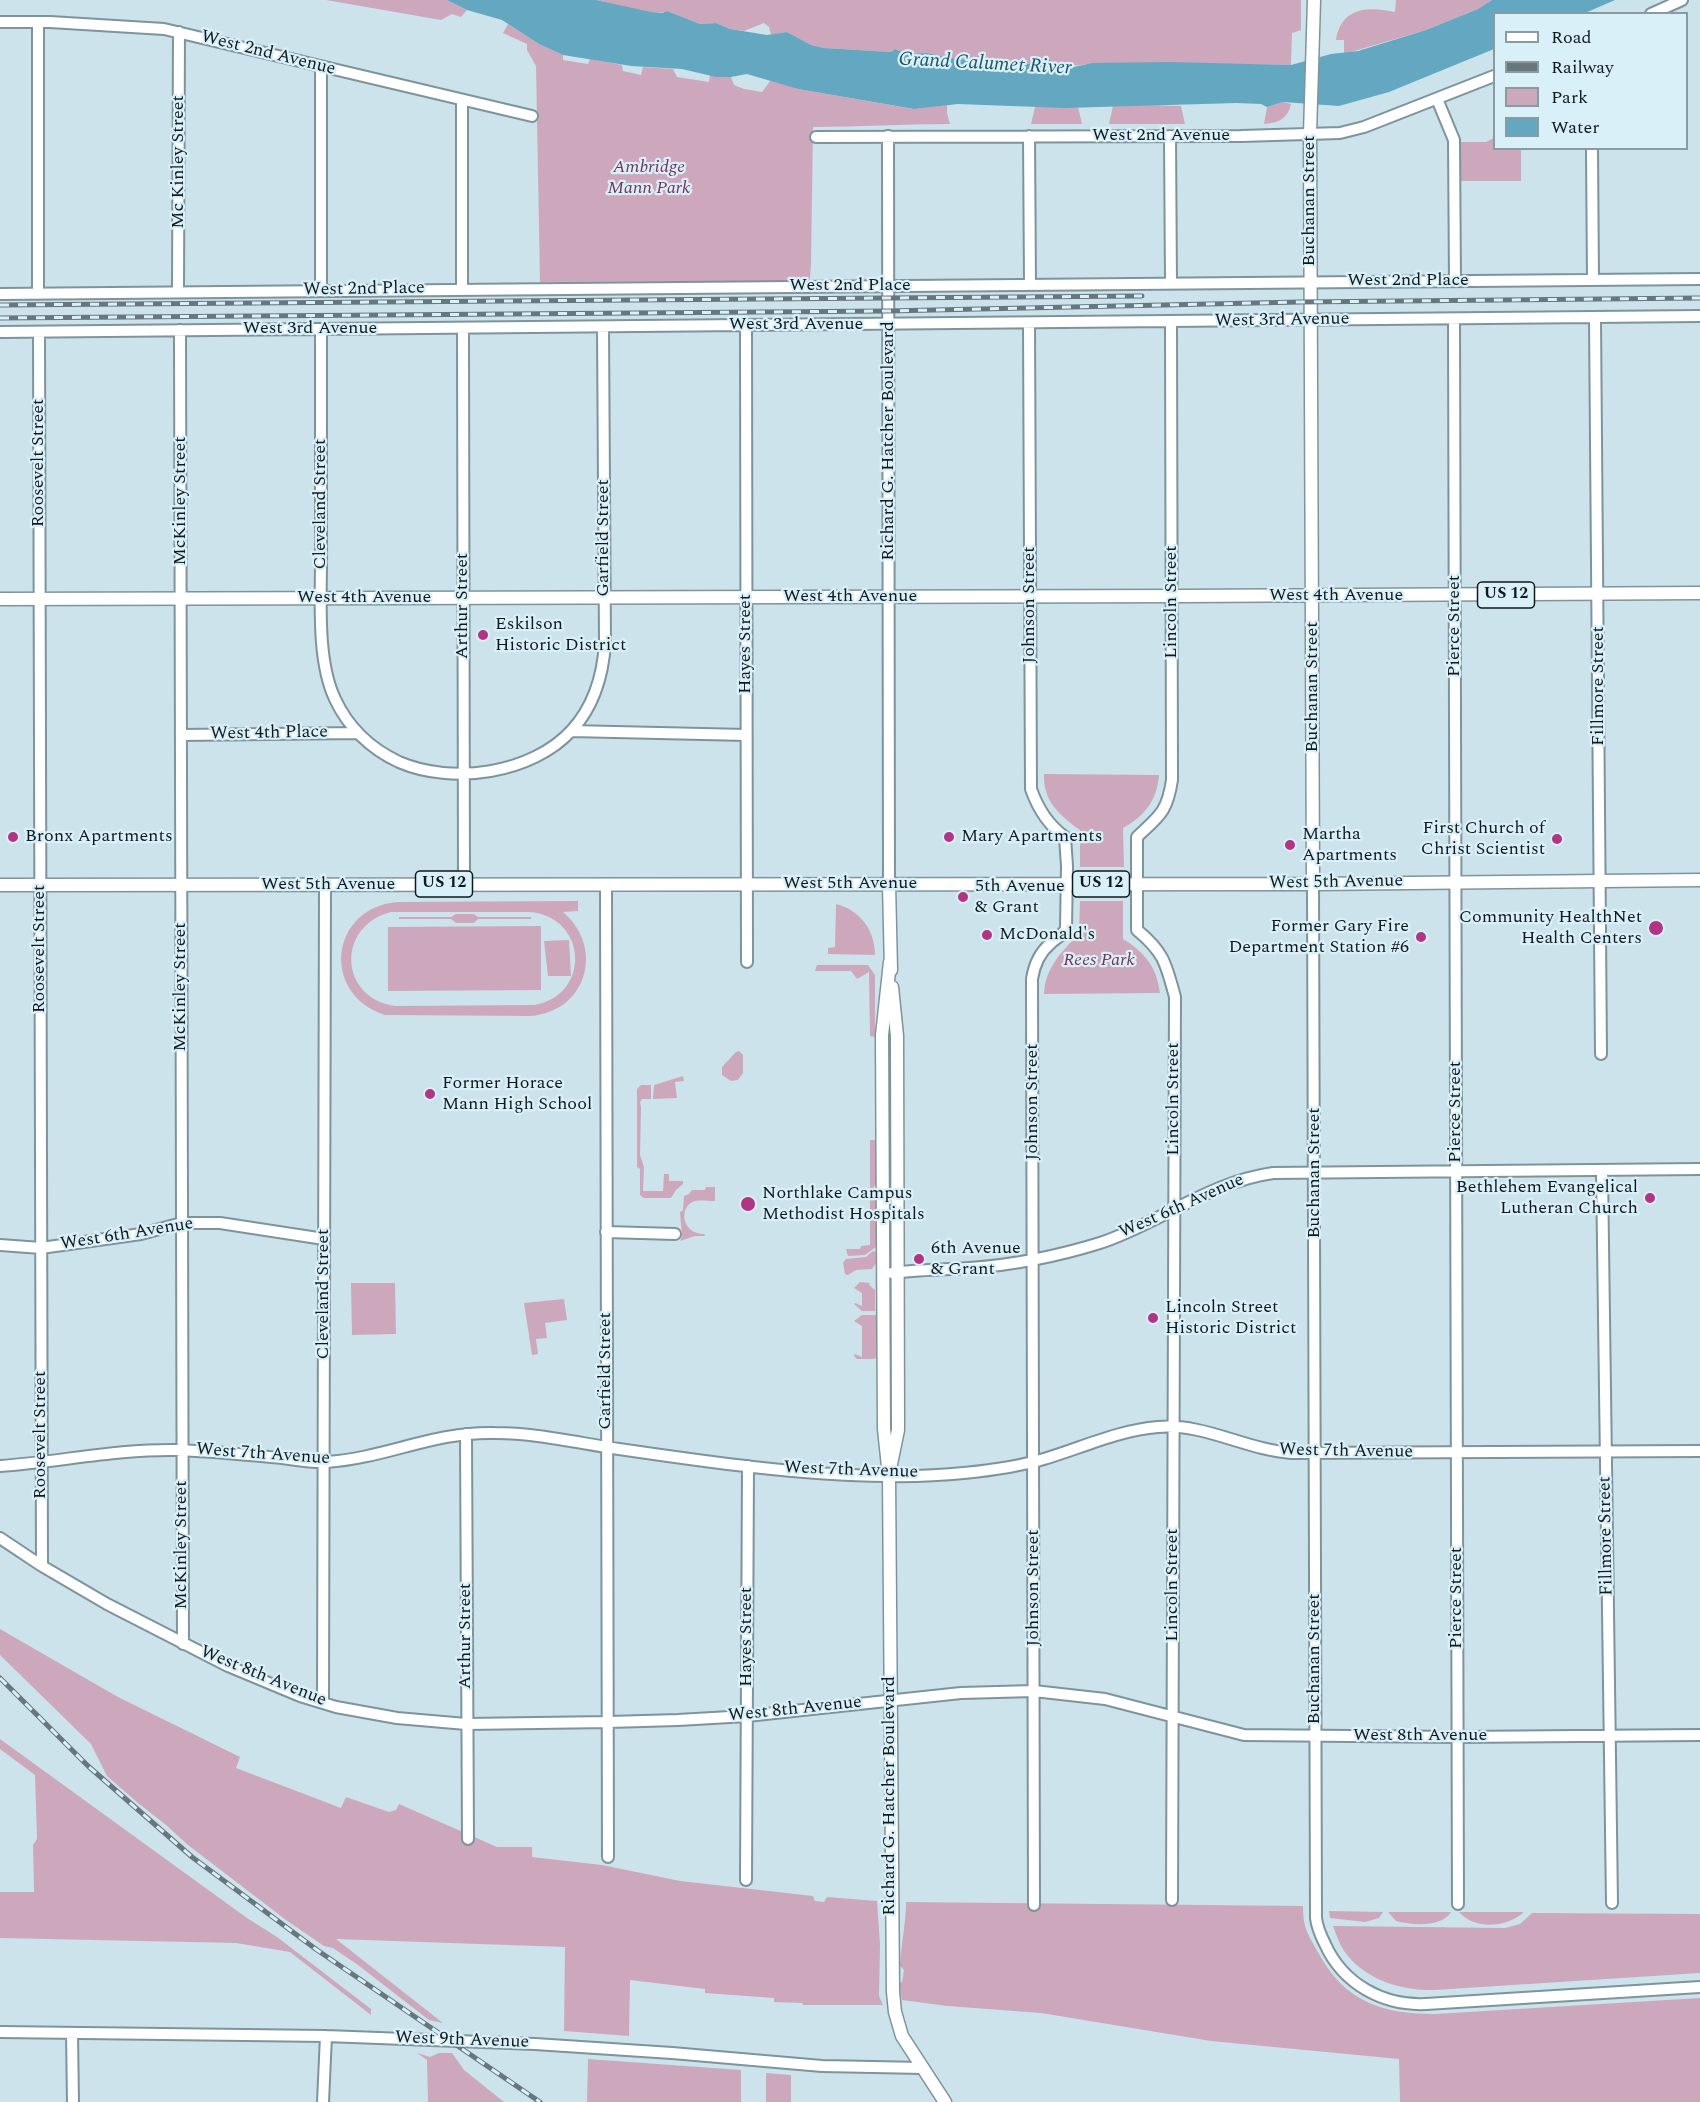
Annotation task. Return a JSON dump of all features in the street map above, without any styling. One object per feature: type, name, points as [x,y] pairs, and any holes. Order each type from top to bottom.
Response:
[{"type":"main road","name":"Buchanan Street","points":[[1314,0],[1310,129],[1314,884]]},
{"type":"main road","name":"West 4th Avenue","points":[[0,599],[1700,593]]},
{"type":"main road","name":"West 5th Avenue","points":[[0,885],[1314,884],[1700,879]]},
{"type":"main road","name":"Richard G. Hatcher Boulevard","points":[[889,884],[890,962],[897,1036],[898,1430],[889,1476]]},
{"type":"main road","name":"Richard G. Hatcher Boulevard","points":[[890,962],[882,1022],[884,1429],[889,1476],[893,2001],[902,2036],[945,2102]]},
{"type":"main road","points":[[883,1115],[897,1115]]},
{"type":"street","points":[[1655,12],[1682,0]]},
{"type":"street","name":"West 2nd Avenue","points":[[0,22],[149,27],[179,32],[532,117]]},
{"type":"street","points":[[38,22],[38,294]]},
{"type":"street","name":"Mc Kinley Street","points":[[178,292],[179,32]]},
{"type":"street","points":[[321,67],[321,290]]},
{"type":"street","name":"West 2nd Avenue","points":[[816,137],[1170,136],[1310,129],[1324,134],[1353,130],[1493,76]]},
{"type":"street","points":[[1437,99],[1454,140],[1455,281]]},
{"type":"street","points":[[462,100],[462,289]]},
{"type":"street","name":"Richard G. Hatcher Boulevard","points":[[888,136],[889,884]]},
{"type":"street","points":[[1029,136],[1030,284]]},
{"type":"street","points":[[1170,136],[1171,283]]},
{"type":"street","points":[[1592,150],[1593,280]]},
{"type":"street","name":"West 2nd Place","points":[[0,294],[1700,279]]},
{"type":"street","name":"West 3rd Avenue","points":[[0,332],[1700,316]]},
{"type":"street","name":"Fillmore Street","points":[[1595,318],[1601,1054]]},
{"type":"street","name":"Pierce Street","points":[[1454,319],[1458,1904]]},
{"type":"street","name":"Lincoln Street","points":[[1171,322],[1172,780],[1170,796],[1164,810],[1137,837],[1137,930],[1151,942],[1166,963],[1175,997],[1172,1900]]},
{"type":"street","name":"Johnson Street","points":[[1029,323],[1031,789],[1043,815],[1066,840],[1067,884],[1065,932],[1049,944],[1041,955],[1032,979],[1034,1905]]},
{"type":"street","name":"Hayes Street","points":[[746,326],[747,962]]},
{"type":"street","name":"Garfield Street","points":[[464,773],[521,764],[551,747],[571,731],[586,710],[599,681],[604,655],[605,597],[603,327]]},
{"type":"street","name":"Arthur Street","points":[[463,328],[464,884]]},
{"type":"street","name":"Cleveland Street","points":[[321,329],[322,598],[326,675],[335,699],[357,733],[374,746],[399,762],[431,771],[464,773]]},
{"type":"street","name":"McKinley Street","points":[[180,330],[183,1644]]},
{"type":"street","name":"Roosevelt Street","points":[[39,332],[42,1566]]},
{"type":"street","points":[[571,731],[746,735]]},
{"type":"street","name":"West 4th Place","points":[[181,735],[357,733]]},
{"type":"street","name":"Garfield Street","points":[[606,884],[608,1857]]},
{"type":"street","name":"Buchanan Street","points":[[1314,884],[1316,1924],[1327,1949],[1341,1970],[1365,1990],[1392,2001],[1418,2005],[1700,1987]]},
{"type":"street","name":"Cleveland Street","points":[[323,1703],[325,885]]},
{"type":"street","name":"West 6th Avenue","points":[[883,1275],[987,1266],[1071,1251],[1102,1242],[1135,1228],[1215,1188],[1244,1178],[1273,1173],[1700,1169]]},
{"type":"street","name":"Fillmore Street","points":[[1602,1170],[1612,1903]]},
{"type":"street","name":"West 6th Avenue","points":[[0,1245],[41,1248],[141,1234],[182,1223],[220,1223],[324,1239]]},
{"type":"street","points":[[606,1232],[675,1234]]},
{"type":"street","name":"West 7th Avenue","points":[[0,1466],[41,1463],[122,1451],[182,1450],[324,1462],[368,1457],[438,1437],[466,1434],[513,1434],[748,1466],[819,1473],[889,1476],[970,1472],[1033,1462],[1142,1429],[1174,1427],[1202,1430],[1270,1451],[1316,1453],[1700,1451]]},
{"type":"street","name":"Arthur Street","points":[[466,1434],[468,1839]]},
{"type":"street","name":"Hayes Street","points":[[746,1880],[748,1466]]},
{"type":"street","name":"West 8th Avenue","points":[[0,1539],[107,1604],[183,1644],[275,1686],[323,1703],[397,1718],[466,1724],[609,1722],[747,1716],[961,1693],[1034,1691],[1105,1699],[1244,1734],[1458,1737],[1700,1735]]},
{"type":"street","name":"West 9th Avenue","points":[[0,2032],[326,2036],[569,2045],[822,2066],[923,2068]]},
{"type":"street","points":[[72,2033],[73,2102]]},
{"type":"street","points":[[323,2102],[326,2036]]},
{"type":"green space","points":[[326,0],[447,0],[467,10],[461,17],[452,14],[441,20]]},
{"type":"green space","points":[[596,0],[1301,0],[1301,30],[1292,33],[1291,65],[1101,63],[1063,66],[1051,63],[1050,60],[1038,64],[1013,63],[957,59],[927,53],[906,54],[895,49],[891,52],[824,48],[811,45],[787,32],[771,35],[769,27],[764,23],[744,31],[730,29],[716,23],[700,24],[667,11],[643,11]]},
{"type":"green space","points":[[1396,0],[1492,0],[1478,9],[1426,30],[1344,54],[1344,40],[1336,40],[1344,21],[1357,11],[1375,9],[1395,12]]},
{"type":"green space","name":"Ambridge Mann Park","points":[[508,24],[539,44],[563,55],[563,60],[588,64],[590,59],[622,65],[623,71],[641,75],[643,67],[673,69],[677,77],[709,82],[710,74],[731,77],[734,85],[762,92],[771,80],[798,89],[913,109],[947,105],[950,124],[813,127],[811,264],[810,279],[807,281],[540,282],[536,66],[527,50],[527,44],[503,33]]},
{"type":"green space","points":[[1283,102],[1291,104],[1285,117],[1274,123],[1264,124],[1267,107]]},
{"type":"green space","points":[[1113,106],[1181,106],[1185,124],[1109,124]]},
{"type":"green space","points":[[1035,107],[1078,107],[1082,124],[1031,124]]},
{"type":"green space","points":[[1493,138],[1493,150],[1521,150],[1521,181],[1458,181],[1458,142],[1486,142]]},
{"type":"green space","points":[[1044,774],[1159,775],[1153,800],[1144,813],[1123,828],[1124,867],[1080,867],[1080,830],[1065,819],[1049,800],[1044,784]]},
{"type":"green space","points":[[578,901],[578,911],[563,912],[576,927],[584,943],[586,960],[584,976],[577,991],[565,1003],[550,1012],[530,1016],[385,1015],[364,1004],[350,989],[343,971],[342,952],[347,934],[358,919],[375,907],[398,902]],"holes":[[[391,912],[529,912],[548,917],[562,927],[571,940],[575,956],[573,972],[566,986],[553,998],[535,1005],[395,1006],[376,1000],[363,990],[355,976],[351,961],[353,946],[361,931],[373,920]]]},
{"type":"green space","name":"Rees Park","points":[[1080,901],[1123,901],[1123,939],[1138,949],[1149,962],[1156,976],[1160,993],[1044,994],[1051,968],[1079,934]]},
{"type":"green space","points":[[836,904],[852,911],[864,922],[872,937],[875,955],[828,954],[828,948],[835,947]]},
{"type":"green space","points":[[456,914],[474,914],[478,917],[531,917],[531,919],[478,919],[474,923],[456,923],[451,919],[399,919],[399,917],[451,917]]},
{"type":"green space","points":[[541,926],[541,990],[388,991],[388,927]]},
{"type":"green space","points":[[569,940],[571,976],[548,976],[544,941]]},
{"type":"green space","points":[[817,965],[868,965],[875,975],[875,1037],[870,1036],[869,972],[857,979],[851,971],[815,971]]},
{"type":"green space","points":[[739,1051],[743,1055],[743,1073],[738,1080],[731,1081],[722,1075],[722,1067]]},
{"type":"green space","points":[[683,1076],[684,1081],[675,1082],[677,1098],[653,1099],[654,1085]]},
{"type":"green space","points":[[641,1085],[651,1085],[651,1099],[642,1099],[640,1102],[640,1155],[644,1167],[643,1191],[663,1191],[664,1174],[669,1174],[669,1181],[683,1181],[671,1198],[644,1198],[640,1195],[640,1169],[637,1167],[637,1089]]},
{"type":"green space","points":[[870,1140],[876,1140],[876,1184],[873,1187],[876,1190],[876,1247],[865,1255],[848,1256],[846,1249],[860,1249],[861,1246],[870,1245]]},
{"type":"green space","points":[[706,1187],[715,1187],[715,1201],[695,1201],[686,1208],[684,1214],[690,1230],[705,1236],[695,1236],[680,1241],[682,1236],[680,1212],[683,1211],[684,1196],[692,1190],[705,1190]]},
{"type":"green space","points":[[873,1251],[876,1252],[876,1263],[872,1269],[856,1270],[848,1275],[845,1274],[843,1263],[846,1259],[866,1257]]},
{"type":"green space","points":[[860,1282],[870,1283],[869,1285],[875,1290],[875,1311],[862,1311],[854,1304],[862,1306],[862,1293],[854,1288]]},
{"type":"green space","points":[[351,1283],[395,1283],[396,1334],[352,1335]]},
{"type":"green space","points":[[564,1299],[567,1320],[545,1323],[547,1338],[536,1339],[538,1354],[532,1355],[524,1303]]},
{"type":"green space","points":[[862,1315],[876,1315],[876,1358],[874,1359],[857,1359],[854,1356],[855,1354],[862,1357],[862,1326],[854,1321]]},
{"type":"green space","points":[[0,1629],[118,1697],[240,1757],[236,1768],[341,1808],[346,1797],[389,1812],[396,1810],[399,1804],[497,1847],[532,1847],[532,1857],[602,1865],[680,1881],[813,1896],[815,1901],[824,1902],[827,1897],[877,1901],[880,1944],[879,1996],[883,2005],[803,2005],[802,2003],[774,2002],[774,1998],[705,1993],[705,1989],[630,1980],[629,2036],[564,2031],[565,1947],[336,1939],[443,2023],[429,2020],[358,1965],[333,1948],[324,1946],[286,1920],[188,1845],[107,1776],[91,1744],[0,1655]]},
{"type":"green space","points":[[0,1739],[247,1918],[277,1937],[371,2009],[371,2015],[290,1952],[236,1943],[0,1938],[0,1892],[34,1892],[33,1845],[37,1839],[35,1775],[0,1749]]},
{"type":"green space","points":[[906,1902],[1303,1906],[1305,1926],[1309,1936],[1329,1970],[1341,1984],[1367,2002],[1399,2011],[1435,2014],[1700,1998],[1700,2102],[1400,2102],[1399,2059],[1211,2041],[1041,2013],[902,2000],[899,1983],[902,1982],[904,1970],[900,1966]]},
{"type":"green space","points":[[1329,1911],[1383,1912],[1379,1918],[1365,1922],[1330,1918]]},
{"type":"green space","points":[[1388,1912],[1451,1912],[1440,1921],[1410,1924],[1396,1921]]},
{"type":"green space","points":[[1459,1912],[1524,1912],[1508,1921],[1491,1925],[1473,1922]]},
{"type":"green space","points":[[1532,1913],[1700,1914],[1700,1973],[1422,1990],[1385,1982],[1362,1969],[1344,1951],[1333,1926],[1505,1928],[1520,1924]]},
{"type":"green space","points":[[417,2053],[430,2057],[439,2053],[452,2053],[464,2070],[504,2102],[428,2102],[427,2060]]},
{"type":"green space","points":[[588,2059],[741,2070],[741,2102],[587,2102]]},
{"type":"green space","points":[[766,2073],[791,2075],[791,2102],[766,2102]]},
{"type":"water","name":"Grand Calumet River","points":[[447,0],[596,0],[651,12],[667,11],[700,24],[716,23],[730,29],[767,35],[787,32],[811,45],[824,48],[891,52],[895,49],[906,54],[927,53],[957,59],[1013,63],[1038,64],[1050,59],[1051,63],[1074,67],[1092,63],[1169,62],[1291,65],[1331,54],[1358,51],[1426,30],[1478,9],[1492,0],[1615,0],[1587,12],[1493,12],[1493,49],[1389,92],[1339,106],[1283,102],[1267,107],[1261,104],[1237,103],[1065,108],[958,104],[914,109],[798,89],[747,74],[716,77],[682,69],[631,66],[563,55],[539,44],[502,20],[467,10]]},
{"type":"railway","points":[[0,305],[1142,296]]},
{"type":"railway","points":[[0,318],[888,311],[1300,302],[1700,298]]},
{"type":"railway","points":[[0,1678],[88,1766],[192,1857],[317,1950],[540,2102]]},
{"type":"place","name":"Eskilson Historic District","points":[[483,635]]},
{"type":"place","name":"Bronx Apartments","points":[[13,837]]},
{"type":"place","name":"Mary Apartments","points":[[949,837]]},
{"type":"place","name":"First Church of Christ Scientist","points":[[1557,839]]},
{"type":"place","name":"Martha Apartments","points":[[1290,845]]},
{"type":"place","name":"5th Avenue & Grant","points":[[963,897]]},
{"type":"place","name":"Community HealthNet Health Centers","points":[[1656,928]]},
{"type":"place","name":"McDonald's","points":[[987,935]]},
{"type":"place","name":"Former Gary Fire Department Station #6","points":[[1421,937]]},
{"type":"place","name":"Former Horace Mann High School","points":[[430,1094]]},
{"type":"place","name":"Bethlehem Evangelical Lutheran Church","points":[[1650,1198]]},
{"type":"place","name":"Northlake Campus Methodist Hospitals","points":[[748,1204]]},
{"type":"place","name":"6th Avenue & Grant","points":[[919,1259]]},
{"type":"place","name":"Lincoln Street Historic District","points":[[1153,1318]]}]
